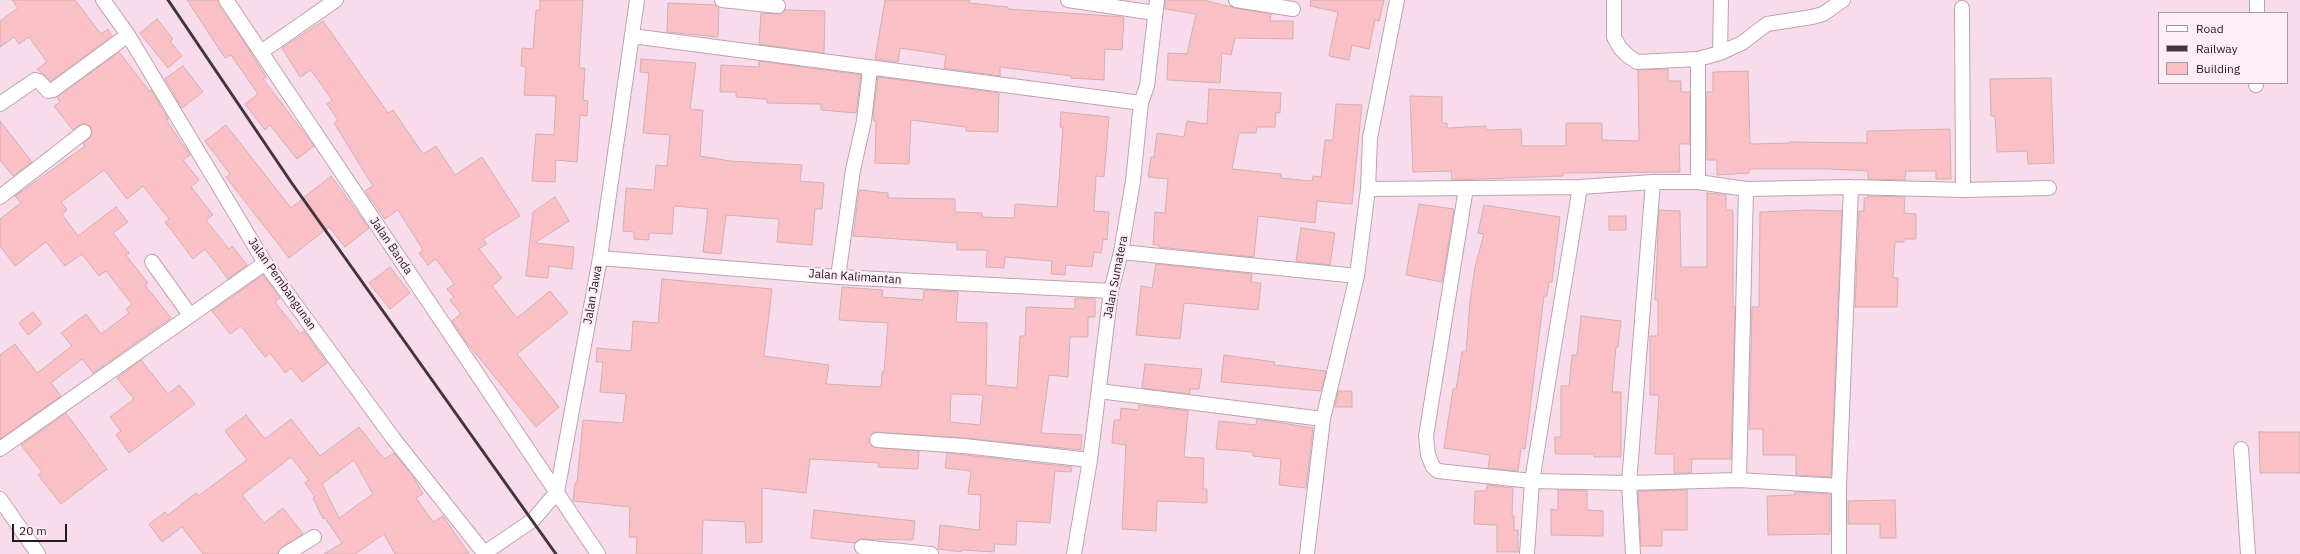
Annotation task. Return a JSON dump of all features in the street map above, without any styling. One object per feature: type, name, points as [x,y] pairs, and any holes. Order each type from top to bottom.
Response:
[{"type":"street","name":"Jalan Pembangunan","points":[[103,0],[128,35],[264,263],[393,438],[484,554]]},
{"type":"street","name":"Jalan Banda","points":[[226,0],[557,492]]},
{"type":"street","points":[[261,52],[336,0]]},
{"type":"street","name":"Jalan Jawa","points":[[557,492],[600,258],[637,0]]},
{"type":"street","points":[[722,0],[778,6]]},
{"type":"street","points":[[1068,0],[1156,7]]},
{"type":"street","points":[[1236,0],[1293,9]]},
{"type":"street","points":[[1307,554],[1323,419],[1357,276],[1368,189],[1370,138],[1397,0]]},
{"type":"street","points":[[1614,0],[1614,37],[1620,48],[1637,62],[1698,59],[1720,53],[1742,43],[1766,24],[1823,14],[1843,0]]},
{"type":"street","points":[[1720,53],[1721,0]]},
{"type":"street","points":[[2257,0],[2257,12]]},
{"type":"street","name":"Jalan Sumatera","points":[[1074,554],[1090,460],[1111,291],[1121,252],[1133,181],[1141,103],[1147,86],[1156,7]]},
{"type":"street","points":[[1962,8],[1963,190]]},
{"type":"street","points":[[0,104],[35,80],[39,81],[48,91],[53,90],[128,35]]},
{"type":"street","points":[[632,36],[870,69],[1141,103]]},
{"type":"street","points":[[1698,59],[1698,182]]},
{"type":"street","points":[[838,277],[853,170],[864,122],[870,69]]},
{"type":"street","points":[[0,197],[84,132]]},
{"type":"street","points":[[1368,189],[1580,187],[1653,182],[1698,182],[1746,189],[1851,187],[1963,190],[2049,188]]},
{"type":"street","points":[[1633,554],[1629,483],[1653,182]]},
{"type":"street","points":[[1527,554],[1532,481],[1580,187]]},
{"type":"street","points":[[1839,554],[1839,486],[1851,187]]},
{"type":"street","points":[[1466,188],[1426,436],[1428,455],[1433,467],[1443,472],[1532,481],[1629,483],[1739,480],[1839,486]]},
{"type":"street","points":[[1739,480],[1746,189]]},
{"type":"street","points":[[1121,252],[1357,276]]},
{"type":"street","name":"Jalan Kalimantan","points":[[600,258],[838,277],[1111,291]]},
{"type":"street","points":[[152,262],[190,315]]},
{"type":"street","points":[[0,449],[264,263]]},
{"type":"street","points":[[1099,392],[1323,419]]},
{"type":"street","points":[[878,440],[964,446],[1090,460]]},
{"type":"street","points":[[2241,449],[2248,554]]},
{"type":"street","points":[[484,554],[533,520],[557,492],[598,554]]},
{"type":"street","points":[[0,499],[38,554]]},
{"type":"street","points":[[286,554],[314,537]]},
{"type":"street","points":[[862,547],[931,554]]},
{"type":"building","points":[[12,0],[75,0],[101,34],[108,29],[112,36],[51,81],[37,69],[47,62],[29,37],[19,44],[14,37],[0,47],[0,21],[18,8]]},
{"type":"building","points":[[187,0],[218,0],[266,77],[263,79],[314,146],[297,159],[270,125],[265,130],[245,104],[258,94],[231,55],[225,58]]},
{"type":"building","points":[[540,0],[583,0],[579,68],[585,68],[583,100],[588,101],[587,116],[580,115],[577,162],[556,160],[555,182],[532,181],[536,134],[554,135],[556,96],[524,95],[526,67],[521,66],[522,48],[533,49],[536,10],[540,10]]},
{"type":"building","points":[[885,0],[970,0],[969,3],[1008,7],[1008,9],[1124,17],[1122,50],[1105,49],[1104,80],[1071,78],[1071,76],[1000,67],[1000,76],[944,68],[946,55],[900,48],[898,62],[875,59]]},
{"type":"building","points":[[1165,0],[1203,0],[1235,8],[1271,14],[1270,21],[1293,21],[1293,39],[1235,38],[1231,55],[1222,53],[1220,83],[1167,80],[1168,53],[1187,54],[1196,14],[1165,9]]},
{"type":"building","points":[[1311,0],[1384,0],[1379,21],[1375,20],[1369,49],[1352,45],[1349,60],[1329,56],[1338,12],[1310,6]]},
{"type":"building","points":[[668,3],[715,5],[719,8],[718,37],[667,32]]},
{"type":"building","points":[[786,10],[825,11],[824,53],[759,44],[761,13],[777,14]]},
{"type":"building","points":[[157,19],[173,39],[170,41],[182,56],[168,68],[140,33]]},
{"type":"building","points":[[323,21],[388,113],[393,110],[423,154],[436,146],[455,175],[482,157],[520,216],[483,239],[487,244],[479,249],[502,278],[492,286],[517,318],[550,291],[568,313],[517,354],[559,407],[536,427],[467,343],[452,321],[461,314],[450,300],[454,297],[447,289],[454,284],[436,259],[428,265],[419,253],[423,250],[398,210],[385,219],[365,191],[373,186],[334,123],[338,120],[327,104],[332,100],[311,70],[300,77],[282,48]]},
{"type":"building","points":[[119,52],[149,91],[151,90],[168,119],[166,120],[190,155],[183,160],[199,180],[191,187],[213,215],[206,220],[229,249],[232,246],[247,265],[228,279],[205,249],[193,259],[165,222],[169,219],[143,186],[127,199],[104,170],[61,202],[67,210],[62,214],[78,236],[116,207],[128,222],[113,233],[129,253],[126,255],[148,283],[145,285],[171,318],[93,373],[82,359],[51,383],[61,396],[0,439],[0,355],[15,344],[37,373],[72,346],[61,333],[86,314],[101,334],[129,313],[126,309],[132,304],[106,271],[99,276],[82,254],[65,266],[46,242],[15,266],[0,246],[0,219],[21,203],[15,196],[85,146],[83,144],[92,135],[91,127],[87,124],[79,125],[73,130],[54,106],[60,102],[57,97]]},
{"type":"building","points":[[641,59],[696,63],[690,109],[703,110],[700,156],[730,161],[802,165],[800,181],[824,183],[822,209],[815,209],[812,245],[777,242],[779,219],[726,215],[721,254],[703,252],[708,209],[674,206],[672,234],[649,233],[649,240],[634,239],[634,232],[623,231],[626,188],[654,190],[656,165],[667,166],[670,135],[643,133],[649,73],[640,72]]},
{"type":"building","points":[[759,61],[861,75],[856,113],[821,110],[821,104],[767,103],[767,99],[736,97],[736,92],[720,92],[721,65],[759,67]]},
{"type":"building","points":[[183,66],[203,92],[182,108],[165,79]]},
{"type":"building","points":[[1668,69],[1668,81],[1681,81],[1681,92],[1690,92],[1690,144],[1679,144],[1680,172],[1563,173],[1563,176],[1452,180],[1451,171],[1413,172],[1410,96],[1442,97],[1442,123],[1447,123],[1447,128],[1486,126],[1486,130],[1521,129],[1522,146],[1566,146],[1566,123],[1602,123],[1602,140],[1639,141],[1638,70]]},
{"type":"building","points":[[1748,71],[1750,144],[1790,142],[1867,143],[1867,131],[1950,129],[1951,179],[1936,179],[1936,171],[1906,171],[1905,180],[1868,179],[1868,171],[1829,169],[1749,169],[1749,173],[1717,175],[1717,160],[1707,160],[1706,92],[1713,92],[1713,72]]},
{"type":"building","points":[[878,77],[999,93],[998,132],[966,131],[966,127],[911,120],[909,164],[875,163],[876,121],[874,121],[873,115]]},
{"type":"building","points":[[2051,78],[2054,163],[2028,164],[2027,151],[1997,152],[1995,116],[1991,116],[1990,79]]},
{"type":"building","points":[[1209,89],[1281,93],[1280,113],[1276,112],[1275,127],[1257,127],[1256,133],[1239,133],[1232,169],[1281,174],[1281,178],[1312,181],[1313,176],[1321,177],[1325,140],[1333,140],[1336,104],[1362,105],[1352,204],[1317,201],[1315,223],[1258,216],[1254,257],[1159,247],[1159,245],[1153,245],[1155,212],[1165,213],[1168,179],[1148,177],[1151,157],[1154,157],[1157,133],[1184,137],[1187,121],[1207,124]]},
{"type":"building","points":[[1061,112],[1109,117],[1104,177],[1096,176],[1094,211],[1109,212],[1107,240],[1103,239],[1101,253],[1094,252],[1092,267],[1066,265],[1065,275],[1051,274],[1052,261],[1005,257],[1004,268],[986,267],[987,250],[957,250],[957,243],[853,236],[859,190],[888,193],[888,198],[955,199],[955,212],[982,213],[982,217],[1014,218],[1015,204],[1057,207],[1063,127],[1060,127]]},
{"type":"building","points":[[0,121],[32,162],[13,176],[0,160]]},
{"type":"building","points":[[226,125],[291,208],[331,176],[369,228],[345,247],[329,227],[289,258],[226,177],[230,174],[205,141]]},
{"type":"building","points":[[1707,193],[1726,195],[1726,210],[1733,210],[1733,307],[1735,307],[1731,459],[1692,459],[1691,473],[1674,473],[1674,454],[1655,454],[1659,395],[1650,395],[1650,336],[1658,336],[1658,300],[1655,300],[1659,210],[1680,211],[1681,267],[1707,267]]},
{"type":"building","points":[[1868,196],[1905,197],[1904,213],[1916,214],[1916,239],[1904,239],[1904,242],[1895,242],[1893,278],[1898,278],[1897,307],[1855,307],[1859,211],[1864,211],[1864,198],[1868,198]]},
{"type":"building","points":[[555,197],[569,221],[535,243],[574,247],[572,269],[549,266],[548,278],[526,276],[533,212]]},
{"type":"building","points":[[1419,204],[1454,209],[1442,282],[1406,275]]},
{"type":"building","points":[[1484,205],[1560,217],[1552,282],[1549,282],[1547,296],[1544,296],[1525,449],[1521,448],[1518,471],[1488,468],[1490,455],[1444,448],[1453,389],[1456,389],[1462,352],[1466,352],[1470,302],[1475,267],[1484,234],[1478,233]]},
{"type":"building","points":[[1807,210],[1842,211],[1831,477],[1796,475],[1796,455],[1763,455],[1763,429],[1749,429],[1752,307],[1759,307],[1760,212]]},
{"type":"building","points":[[1609,216],[1626,216],[1626,230],[1609,230]]},
{"type":"building","points":[[1301,228],[1335,233],[1330,265],[1296,261]]},
{"type":"building","points":[[1156,264],[1252,274],[1251,282],[1261,283],[1258,310],[1184,303],[1180,339],[1136,335],[1141,286],[1152,288]]},
{"type":"building","points":[[390,267],[410,293],[390,309],[369,283]]},
{"type":"building","points":[[263,275],[280,298],[275,302],[300,334],[304,331],[327,363],[302,382],[291,368],[285,373],[270,353],[265,357],[241,326],[230,334],[212,311]]},
{"type":"building","points":[[662,279],[772,289],[764,356],[829,365],[826,384],[881,387],[882,372],[884,372],[888,323],[839,320],[842,287],[883,290],[882,297],[923,300],[924,290],[958,292],[956,322],[987,323],[986,385],[1017,388],[1020,336],[1025,336],[1026,307],[1075,309],[1075,298],[1095,299],[1095,317],[1088,317],[1088,337],[1070,337],[1068,377],[1049,375],[1041,433],[1082,435],[1081,450],[965,438],[874,432],[869,440],[873,447],[919,451],[918,469],[878,467],[879,463],[810,459],[806,493],[762,488],[762,542],[746,543],[745,522],[703,520],[702,554],[636,554],[637,537],[629,537],[630,507],[573,501],[575,483],[577,483],[583,420],[623,423],[626,394],[600,392],[603,362],[596,362],[597,348],[631,351],[633,321],[658,323]],"holes":[[[951,394],[983,395],[980,425],[950,422]]]},
{"type":"building","points":[[33,312],[42,324],[28,335],[19,323]]},
{"type":"building","points":[[1581,316],[1621,321],[1618,347],[1616,347],[1612,392],[1621,392],[1621,457],[1594,457],[1594,454],[1555,454],[1555,437],[1561,437],[1561,386],[1569,386],[1572,355],[1577,355]]},
{"type":"building","points":[[1224,355],[1275,362],[1274,365],[1326,371],[1321,391],[1221,382]]},
{"type":"building","points":[[141,360],[168,394],[179,385],[195,404],[129,453],[116,435],[121,431],[110,417],[134,399],[117,378]]},
{"type":"building","points":[[1145,364],[1202,369],[1199,389],[1190,389],[1190,394],[1142,388]]},
{"type":"building","points":[[1338,391],[1352,391],[1352,407],[1335,407]]},
{"type":"building","points":[[1139,405],[1188,411],[1184,457],[1204,458],[1203,489],[1207,489],[1207,503],[1157,501],[1156,531],[1122,529],[1126,445],[1112,443],[1114,420],[1120,420],[1121,408],[1138,410]]},
{"type":"building","points":[[66,413],[107,469],[61,504],[38,475],[42,472],[21,445]]},
{"type":"building","points":[[246,415],[265,439],[291,419],[320,456],[359,427],[384,459],[394,453],[413,476],[423,494],[416,498],[433,522],[443,516],[469,554],[395,554],[384,534],[355,554],[324,554],[342,543],[325,518],[323,519],[313,498],[315,497],[305,483],[309,480],[291,457],[242,495],[264,523],[283,508],[303,534],[282,547],[277,554],[203,554],[182,527],[162,542],[149,524],[165,512],[168,515],[196,493],[198,496],[247,460],[225,431]],"holes":[[[354,460],[373,494],[339,518],[322,484]]]},
{"type":"building","points":[[1257,419],[1313,428],[1306,488],[1279,485],[1281,459],[1253,456],[1253,452],[1216,449],[1219,421],[1256,425]]},
{"type":"building","points":[[2259,432],[2300,432],[2300,473],[2260,473]]},
{"type":"building","points":[[947,453],[1072,467],[1071,472],[1055,471],[1050,523],[1017,521],[1016,545],[995,544],[994,552],[961,550],[961,552],[938,549],[940,525],[979,530],[981,495],[968,494],[971,471],[945,468]]},
{"type":"building","points":[[1487,485],[1513,488],[1512,516],[1514,516],[1514,530],[1518,530],[1518,552],[1497,552],[1497,525],[1474,524],[1475,491],[1486,491]]},
{"type":"building","points":[[1558,490],[1587,491],[1587,510],[1603,511],[1603,536],[1551,535],[1551,509],[1558,510]]},
{"type":"building","points":[[1687,490],[1687,530],[1662,530],[1662,546],[1641,546],[1638,491]]},
{"type":"building","points":[[1795,492],[1830,494],[1830,534],[1768,535],[1767,496],[1795,495]]},
{"type":"building","points":[[1895,500],[1896,538],[1880,538],[1880,524],[1848,524],[1848,501]]},
{"type":"building","points":[[814,510],[915,521],[913,540],[862,539],[855,543],[811,538]]},
{"type":"railway","points":[[168,0],[291,182],[556,554]]}]
